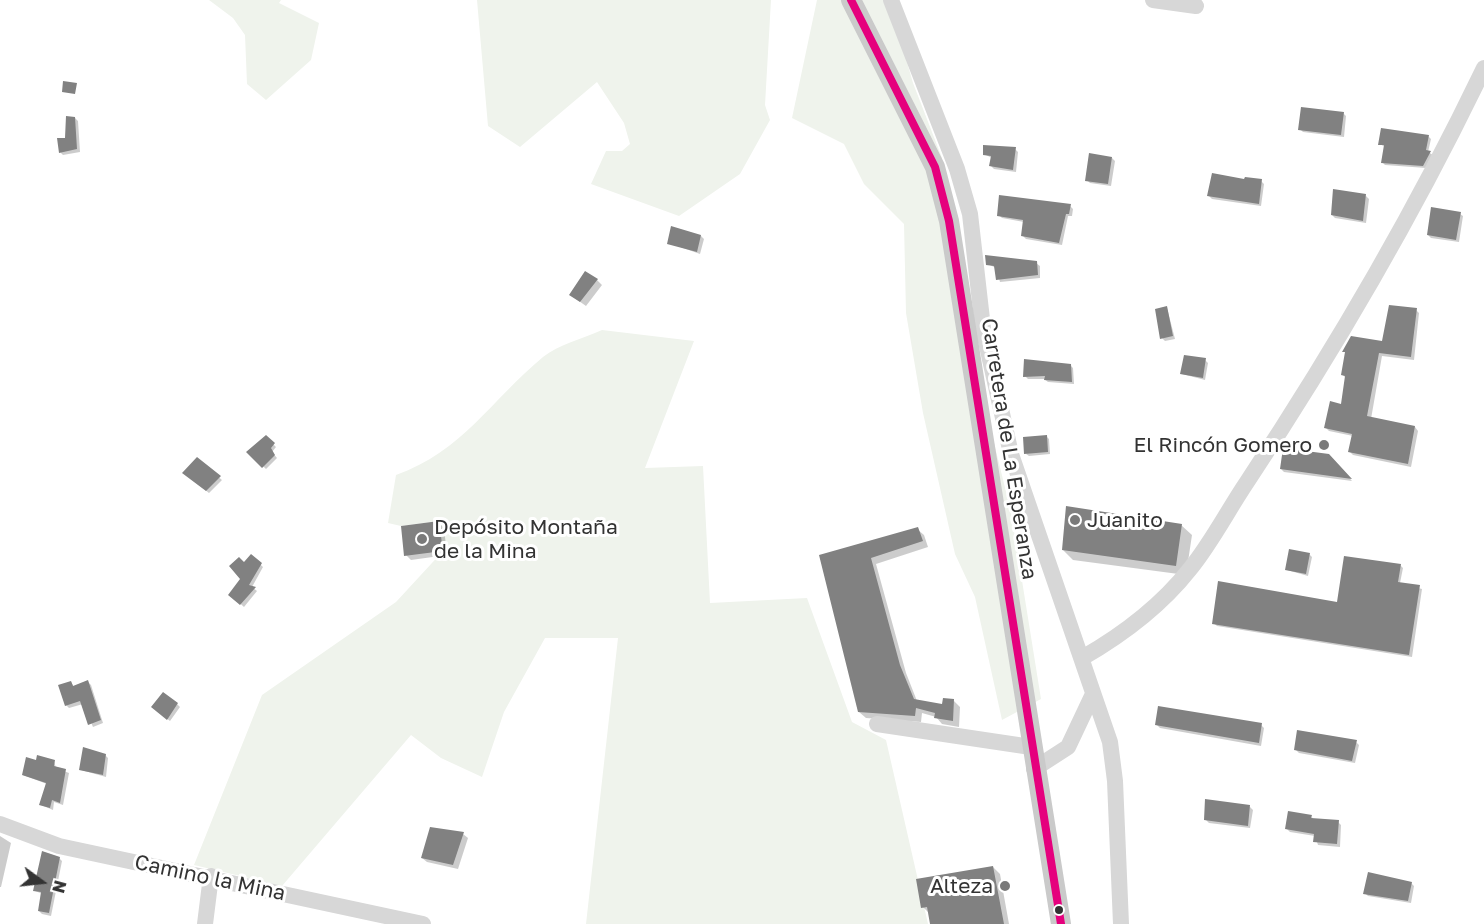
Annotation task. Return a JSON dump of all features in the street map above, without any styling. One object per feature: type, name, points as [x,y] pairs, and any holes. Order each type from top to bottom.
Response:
[{"type":"main road","name":"Carretera de La Esperanza","points":[[850,0],[935,167],[949,221],[1060,924]]},
{"type":"street","points":[[891,0],[957,169],[970,214],[983,328],[1011,454],[1110,742],[1115,781],[1121,924]]},
{"type":"street","points":[[1153,0],[1196,6]]},
{"type":"street","points":[[1082,658],[1118,637],[1143,618],[1191,568],[1282,431],[1357,308],[1427,181],[1484,69]]},
{"type":"street","points":[[1034,769],[1068,747],[1093,694]]},
{"type":"street","points":[[877,724],[1031,747]]},
{"type":"street","name":"Camino la Mina","points":[[0,824],[59,846],[211,876],[363,918],[423,924]]},
{"type":"street","points":[[205,924],[211,876]]},
{"type":"shaded area","points":[[209,0],[281,0],[279,3],[319,23],[311,60],[266,100],[247,84],[245,35],[233,18]]},
{"type":"shaded area","points":[[477,0],[771,0],[765,105],[770,120],[740,174],[679,216],[591,184],[606,151],[622,151],[630,144],[624,123],[597,82],[520,147],[488,126]]},
{"type":"shaded area","points":[[817,0],[889,0],[913,83],[942,158],[934,199],[1011,512],[1041,699],[1002,720],[975,597],[955,554],[923,413],[906,313],[904,224],[864,184],[844,144],[792,118]]},
{"type":"shaded area","points":[[602,330],[694,341],[645,468],[703,466],[710,603],[807,598],[852,722],[886,740],[928,924],[586,924],[618,638],[545,638],[504,712],[482,777],[441,758],[411,735],[282,886],[194,865],[262,695],[396,602],[443,551],[439,521],[401,526],[388,523],[396,475],[419,465],[458,438],[543,357],[564,345]]},
{"type":"building","points":[[63,81],[77,83],[75,94],[62,92]]},
{"type":"building","points":[[1301,107],[1344,112],[1341,135],[1298,130]]},
{"type":"building","points":[[66,116],[75,117],[77,149],[59,153],[57,138],[65,138]]},
{"type":"building","points":[[1381,128],[1429,135],[1426,150],[1431,151],[1423,166],[1381,163],[1384,145],[1378,145]]},
{"type":"building","points":[[983,145],[1016,147],[1013,170],[989,166],[991,156],[983,155]]},
{"type":"building","points":[[1089,153],[1112,157],[1108,184],[1085,181]]},
{"type":"building","points":[[1212,173],[1244,179],[1245,177],[1262,179],[1259,204],[1207,196]]},
{"type":"building","points":[[1333,189],[1366,194],[1363,221],[1331,215]]},
{"type":"building","points":[[999,195],[1071,204],[1069,214],[1066,214],[1059,243],[1021,236],[1023,220],[997,216]]},
{"type":"building","points":[[1431,207],[1461,212],[1456,240],[1427,235]]},
{"type":"building","points":[[671,226],[701,235],[697,252],[667,244]]},
{"type":"building","points":[[985,255],[1037,261],[1038,275],[996,280],[994,266],[986,265]]},
{"type":"building","points":[[585,271],[598,279],[580,302],[569,295]]},
{"type":"building","points":[[1389,305],[1417,308],[1411,357],[1379,353],[1367,416],[1415,426],[1408,464],[1348,452],[1352,434],[1324,428],[1330,401],[1341,404],[1345,376],[1341,375],[1345,352],[1342,352],[1351,336],[1382,341]]},
{"type":"building","points":[[1167,306],[1173,336],[1160,339],[1155,309]]},
{"type":"building","points":[[1184,355],[1206,358],[1203,378],[1180,374]]},
{"type":"building","points":[[1024,359],[1071,364],[1072,382],[1044,380],[1045,376],[1023,377]]},
{"type":"building","points":[[266,435],[275,443],[271,448],[275,455],[262,468],[246,452]]},
{"type":"building","points":[[1047,435],[1048,452],[1024,454],[1023,437]]},
{"type":"building","points":[[1283,448],[1329,454],[1352,479],[1280,469]]},
{"type":"building","points":[[197,457],[221,476],[206,491],[182,473]]},
{"type":"building","points":[[1066,506],[1182,524],[1176,566],[1062,550]]},
{"type":"building","name":"Depósito Montaña de la Mina","points":[[439,521],[443,551],[404,556],[401,526]]},
{"type":"building","points":[[918,527],[923,541],[871,558],[900,665],[914,699],[942,704],[943,698],[954,699],[953,721],[934,718],[935,713],[916,708],[915,716],[858,712],[819,555]]},
{"type":"building","points":[[1289,549],[1310,553],[1306,574],[1285,570]]},
{"type":"building","points":[[251,554],[262,563],[249,585],[256,587],[240,605],[228,595],[240,579],[229,566],[239,557],[244,562]]},
{"type":"building","points":[[1344,556],[1401,564],[1398,582],[1420,585],[1409,655],[1212,624],[1218,581],[1337,602]]},
{"type":"building","points":[[88,680],[101,720],[88,725],[80,701],[65,706],[58,685],[71,681],[73,686]]},
{"type":"building","points":[[163,692],[178,703],[167,720],[151,707]]},
{"type":"building","points":[[1158,706],[1262,723],[1259,743],[1155,725]]},
{"type":"building","points":[[1297,730],[1357,740],[1352,761],[1294,750]]},
{"type":"building","points":[[83,747],[106,754],[103,775],[79,770]]},
{"type":"building","points":[[37,755],[55,760],[54,766],[66,769],[60,803],[52,800],[50,808],[39,805],[46,783],[22,775],[26,757],[36,760]]},
{"type":"building","points":[[1205,799],[1250,805],[1248,826],[1204,820]]},
{"type":"building","points":[[1288,811],[1312,815],[1311,818],[1339,820],[1337,844],[1313,842],[1314,834],[1285,829]]},
{"type":"building","points":[[430,827],[464,832],[453,865],[421,858]]},
{"type":"building","points":[[42,851],[60,857],[49,913],[38,911],[41,892],[33,891]]},
{"type":"building","points":[[993,866],[1004,924],[930,924],[927,907],[921,908],[916,879]]},
{"type":"building","points":[[1368,872],[1412,882],[1408,901],[1363,894]]},
{"type":"transit line","points":[[851,0],[935,167],[949,221],[1061,924]]},
{"type":"place","name":"El Rincón Gomero","points":[[1324,445]]},
{"type":"place","name":"Juanito","points":[[1075,520]]},
{"type":"place","name":"Depósito Montaña de la Mina","points":[[422,539]]},
{"type":"place","name":"Alteza","points":[[1005,886]]}]
